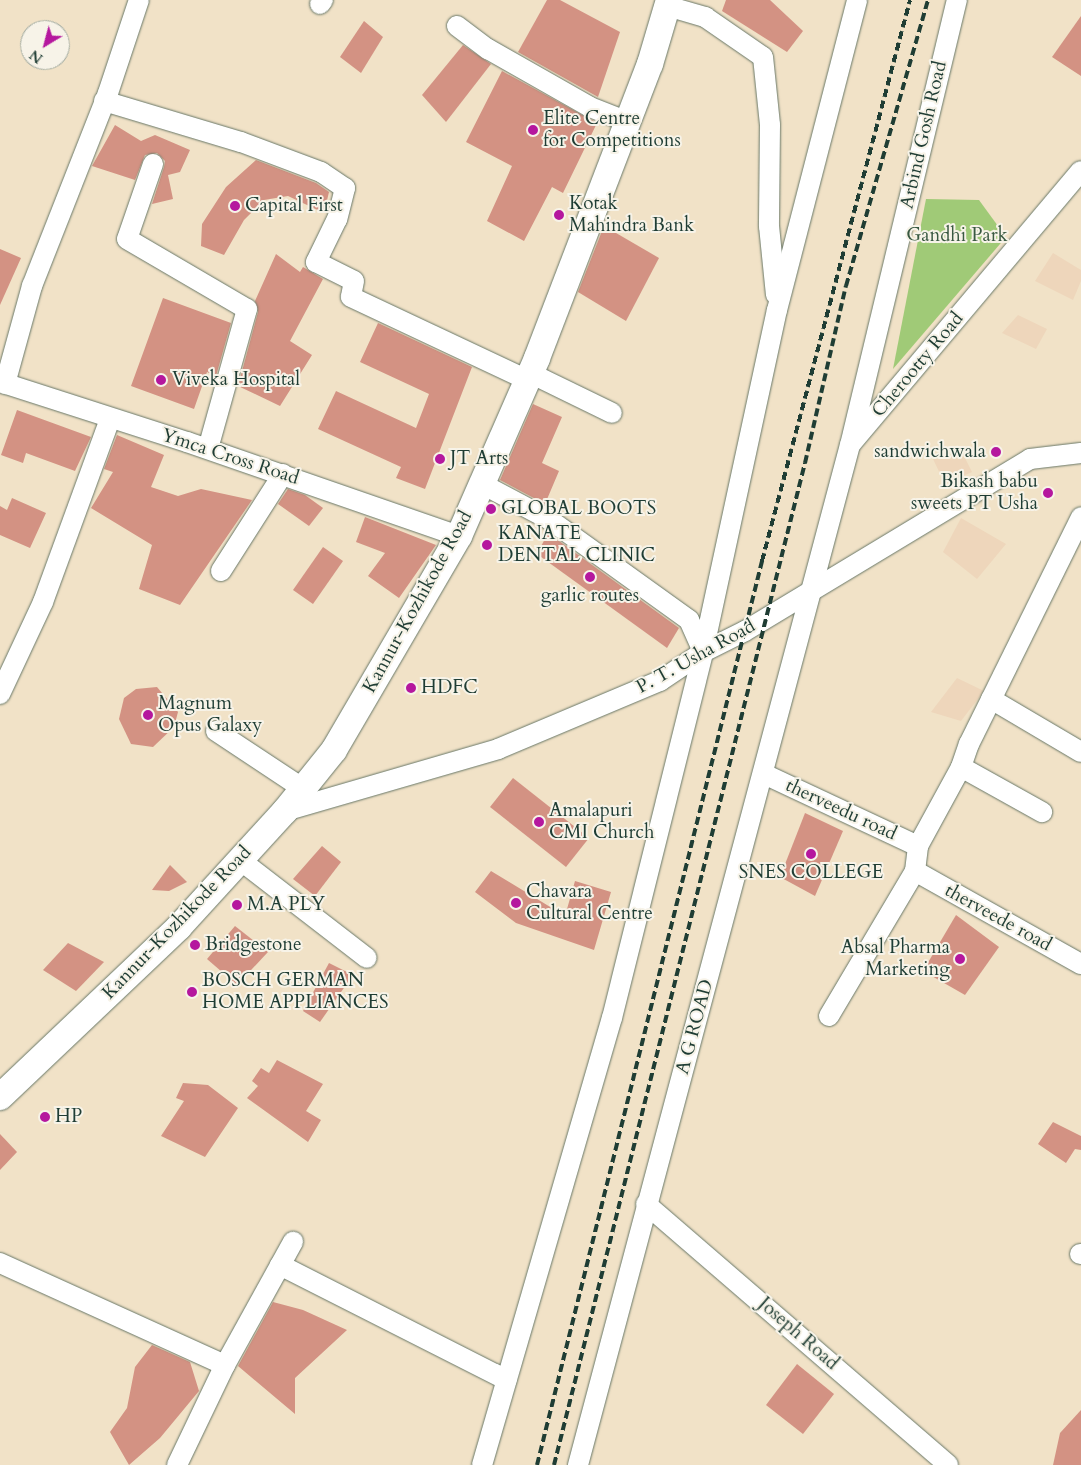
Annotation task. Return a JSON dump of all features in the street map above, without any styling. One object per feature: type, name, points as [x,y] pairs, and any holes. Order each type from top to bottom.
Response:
[{"type":"main road","name":"Kannur-Kozhikode Road","points":[[0,1097],[179,927],[285,811],[334,750],[459,536],[529,377],[628,122],[668,3]]},
{"type":"street","points":[[2,383],[32,286],[104,101],[140,0]]},
{"type":"street","points":[[482,1465],[612,1018],[703,652],[777,310],[856,0]]},
{"type":"street","name":"Arbind Gosh Road","points":[[850,445],[957,0]]},
{"type":"street","points":[[668,3],[705,17],[763,57],[770,125],[769,226],[777,310]]},
{"type":"street","points":[[457,26],[488,49],[573,97],[628,122]]},
{"type":"street","points":[[104,101],[241,142],[329,177],[345,188],[337,220],[316,262],[354,282],[351,298],[612,413]]},
{"type":"street","points":[[153,164],[127,239],[248,309],[208,449]]},
{"type":"street","name":"Cherootty Road","points":[[814,589],[850,445],[1081,171]]},
{"type":"street","name":"Ymca Cross Road","points":[[2,383],[283,474],[459,536]]},
{"type":"street","points":[[0,694],[43,602],[110,419]]},
{"type":"street","name":"P. T. Usha Road","points":[[285,811],[498,749],[660,681],[703,652],[745,631],[1030,459],[1081,453]]},
{"type":"street","points":[[221,571],[283,474]]},
{"type":"street","points":[[482,484],[550,520],[689,620],[703,652]]},
{"type":"street","points":[[829,1016],[915,871],[918,846],[961,767],[991,699],[1081,517]]},
{"type":"street","name":"A G ROAD","points":[[578,1465],[646,1204],[814,589]]},
{"type":"street","points":[[991,699],[1081,752]]},
{"type":"street","points":[[216,731],[302,788]]},
{"type":"street","points":[[961,767],[1042,812]]},
{"type":"street","name":"therveedu road","points":[[764,774],[918,846]]},
{"type":"street","points":[[240,860],[367,958]]},
{"type":"street","name":"therveede road","points":[[915,871],[1078,956]]},
{"type":"street","name":"Joseph Road","points":[[646,1204],[948,1465]]},
{"type":"street","points":[[178,1465],[225,1365],[293,1242]]},
{"type":"street","points":[[0,1263],[225,1365]]},
{"type":"street","points":[[280,1265],[507,1380]]},
{"type":"shaded area","points":[[1053,253],[1081,270],[1081,281],[1073,300],[1035,281]]},
{"type":"shaded area","points":[[1018,315],[1047,329],[1036,349],[1002,333]]},
{"type":"shaded area","points":[[963,454],[972,472],[945,484],[933,459]]},
{"type":"shaded area","points":[[961,518],[1006,544],[977,579],[943,552]]},
{"type":"shaded area","points":[[957,678],[984,691],[961,721],[931,712]]},
{"type":"green space","name":"Gandhi Park","points":[[926,199],[979,200],[1006,237],[893,369]]},
{"type":"building","points":[[547,0],[560,0],[620,32],[598,97],[518,52]]},
{"type":"building","points":[[726,0],[770,0],[803,31],[787,52],[722,11]]},
{"type":"building","points":[[1081,16],[1081,76],[1052,57]]},
{"type":"building","points":[[364,21],[383,37],[361,73],[340,57]]},
{"type":"building","points":[[463,45],[491,64],[446,122],[422,95]]},
{"type":"building","name":"Elite Centre for Competitions","points":[[502,71],[597,123],[563,193],[552,187],[524,241],[487,221],[512,166],[466,142]]},
{"type":"building","points":[[115,125],[141,141],[155,135],[190,150],[180,172],[168,175],[173,199],[152,204],[165,161],[157,153],[145,155],[135,180],[92,166]]},
{"type":"building","name":"Capital First","points":[[256,160],[316,183],[329,192],[324,213],[288,196],[264,200],[244,220],[224,255],[201,246],[202,224],[226,187]]},
{"type":"building","points":[[604,226],[659,258],[626,321],[578,292]]},
{"type":"building","points":[[0,249],[21,258],[0,305]]},
{"type":"building","points":[[276,254],[300,272],[303,267],[323,279],[290,341],[312,355],[280,406],[238,386],[258,312],[255,301]]},
{"type":"building","points":[[163,298],[231,323],[216,376],[207,372],[194,409],[131,386]]},
{"type":"building","points":[[378,323],[472,367],[425,489],[396,478],[401,467],[318,429],[336,391],[416,428],[429,394],[360,362]]},
{"type":"building","points":[[533,404],[562,417],[542,463],[559,471],[545,504],[500,480]]},
{"type":"building","points":[[17,410],[91,437],[75,471],[26,453],[23,463],[1,455]]},
{"type":"building","points":[[117,435],[164,455],[151,487],[178,496],[201,489],[252,500],[180,605],[139,589],[152,545],[91,508],[113,472],[104,469]]},
{"type":"building","points":[[288,489],[305,495],[323,508],[309,526],[278,504]]},
{"type":"building","points":[[12,498],[46,513],[30,548],[0,535],[0,506],[7,510]]},
{"type":"building","points":[[365,517],[436,545],[399,598],[368,576],[385,553],[356,542]]},
{"type":"building","name":"garlic routes","points":[[548,533],[679,628],[667,648],[537,554]]},
{"type":"building","points":[[323,547],[343,561],[313,604],[293,590]]},
{"type":"building","name":"Magnum Opus Galaxy","points":[[157,687],[178,712],[174,727],[153,747],[131,744],[119,719],[124,698],[136,689]]},
{"type":"building","name":"Amalapuri CMI Church","points":[[513,778],[589,838],[566,867],[490,807]]},
{"type":"building","name":"SNES COLLEGE","points":[[805,813],[843,831],[815,896],[780,877]]},
{"type":"building","points":[[322,846],[341,862],[315,896],[293,879]]},
{"type":"building","points":[[170,865],[187,882],[169,891],[152,890]]},
{"type":"building","points":[[491,871],[565,916],[575,881],[611,892],[594,950],[516,923],[475,892]]},
{"type":"building","name":"Absal Pharma Marketing","points":[[956,915],[999,947],[965,995],[923,971]]},
{"type":"building","points":[[235,926],[268,952],[237,985],[207,959]]},
{"type":"building","points":[[68,943],[104,962],[76,991],[43,970]]},
{"type":"building","points":[[329,963],[353,975],[320,1022],[303,1011]]},
{"type":"building","points":[[277,1060],[323,1084],[306,1111],[321,1120],[308,1142],[247,1098],[258,1086],[252,1081],[261,1068],[269,1073]]},
{"type":"building","points":[[183,1083],[208,1085],[238,1108],[205,1157],[161,1136],[184,1101],[176,1098]]},
{"type":"building","points":[[1053,1122],[1081,1136],[1081,1150],[1075,1149],[1066,1163],[1038,1144]]},
{"type":"building","points":[[0,1134],[17,1152],[0,1170]]},
{"type":"building","points":[[273,1302],[303,1310],[347,1330],[295,1378],[295,1414],[238,1366]]},
{"type":"building","points":[[152,1345],[190,1362],[199,1391],[160,1438],[129,1465],[110,1432],[127,1408],[135,1367]]},
{"type":"building","points":[[797,1364],[834,1394],[803,1434],[766,1405]]},
{"type":"building","points":[[1081,1410],[1081,1465],[1053,1465],[1060,1433]]},
{"type":"railway","points":[[537,1465],[762,561],[910,0]]},
{"type":"railway","points":[[554,1465],[805,463],[846,286],[928,0]]},
{"type":"place","name":"Elite Centre for Competitions","points":[[533,130]]},
{"type":"place","name":"Capital First","points":[[235,206]]},
{"type":"place","name":"Kotak Mahindra Bank","points":[[559,215]]},
{"type":"place","name":"Viveka Hospital","points":[[161,380]]},
{"type":"place","name":"sandwichwala","points":[[996,452]]},
{"type":"place","name":"JT Arts","points":[[440,459]]},
{"type":"place","name":"Bikash babu sweets PT Usha","points":[[1048,493]]},
{"type":"place","name":"GLOBAL BOOTS","points":[[491,509]]},
{"type":"place","name":"KANATE DENTAL CLINIC","points":[[487,545]]},
{"type":"place","name":"garlic routes","points":[[590,577]]},
{"type":"place","name":"HDFC","points":[[411,688]]},
{"type":"place","name":"Magnum Opus Galaxy","points":[[148,715]]},
{"type":"place","name":"Amalapuri CMI Church","points":[[539,822]]},
{"type":"place","name":"SNES COLLEGE","points":[[811,854]]},
{"type":"place","name":"Chavara Cultural Centre","points":[[516,903]]},
{"type":"place","name":"M.A PLY","points":[[237,905]]},
{"type":"place","name":"Bridgestone","points":[[195,945]]},
{"type":"place","name":"Absal Pharma Marketing","points":[[960,959]]},
{"type":"place","name":"BOSCH GERMAN HOME APPLIANCES","points":[[192,992]]},
{"type":"place","name":"HP","points":[[45,1117]]}]
